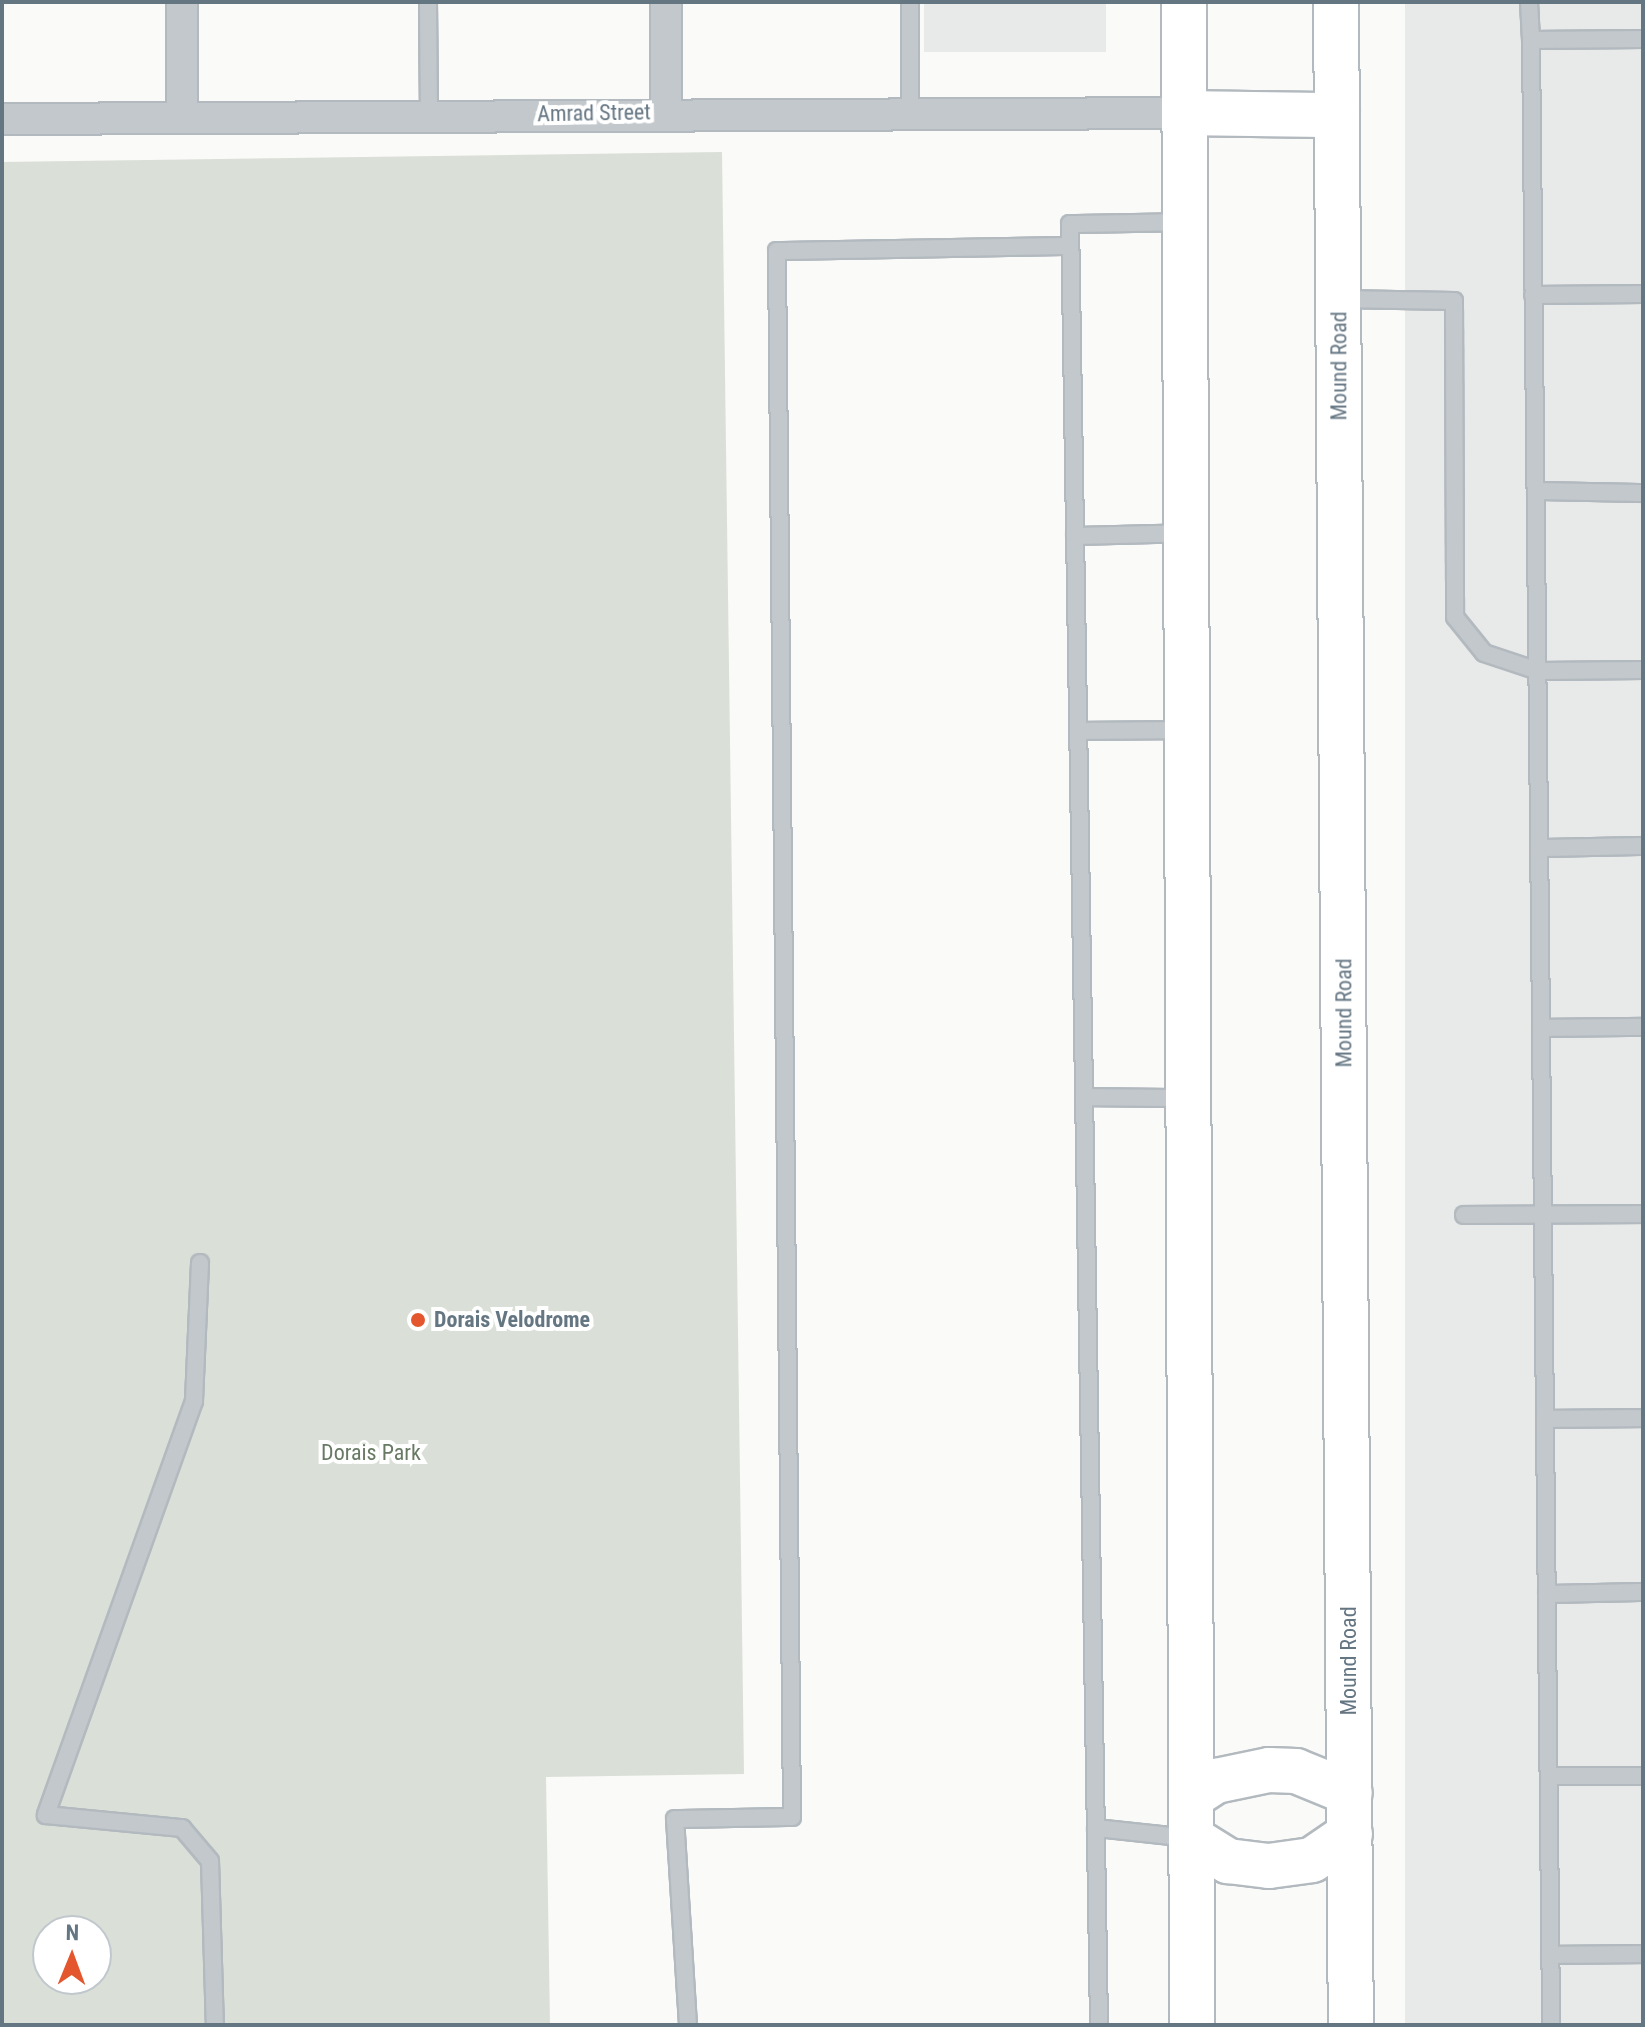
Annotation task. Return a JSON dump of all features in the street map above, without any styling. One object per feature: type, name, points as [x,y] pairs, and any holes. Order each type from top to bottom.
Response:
[{"type":"main road","points":[[1184,2],[1192,2025]]},
{"type":"main road","name":"Mound Road","points":[[1336,2],[1351,2025]]},
{"type":"main road","points":[[1185,113],[1337,115]]},
{"type":"main road","points":[[1269,1770],[1296,1771],[1350,1814],[1312,1860],[1269,1866],[1228,1861],[1191,1817],[1216,1781],[1269,1770]]},
{"type":"street","points":[[182,2],[182,117]]},
{"type":"street","points":[[666,2],[666,112]]},
{"type":"street","name":"Amrad Street","points":[[2,119],[666,112],[1185,113]]},
{"type":"lane","points":[[428,2],[429,115]]},
{"type":"lane","points":[[910,2],[910,113]]},
{"type":"lane","points":[[1529,2],[1551,2025]]},
{"type":"lane","points":[[1531,40],[1643,39]]},
{"type":"lane","points":[[1099,2025],[1070,224],[1186,222]]},
{"type":"lane","points":[[688,2025],[675,1819],[792,1817],[777,251],[1070,246]]},
{"type":"lane","points":[[1533,295],[1643,294]]},
{"type":"lane","points":[[1338,299],[1454,301],[1455,617],[1484,653],[1538,671],[1643,670]]},
{"type":"lane","points":[[1536,491],[1643,493]]},
{"type":"lane","points":[[1075,536],[1187,533]]},
{"type":"lane","points":[[1079,731],[1188,730]]},
{"type":"lane","points":[[1540,848],[1643,846]]},
{"type":"lane","points":[[1542,1028],[1643,1027]]},
{"type":"lane","points":[[1084,1097],[1189,1098]]},
{"type":"lane","points":[[1464,1215],[1643,1214]]},
{"type":"lane","points":[[200,1263],[194,1401],[46,1815],[182,1828],[210,1861],[215,2025]]},
{"type":"lane","points":[[1546,1419],[1643,1418]]},
{"type":"lane","points":[[1547,1594],[1643,1592]]},
{"type":"lane","points":[[1549,1776],[1643,1776]]},
{"type":"lane","points":[[1096,1828],[1191,1817]]},
{"type":"lane","points":[[1550,1955],[1643,1954]]},
{"type":"shaded area","points":[[924,2],[1106,2],[1106,52],[924,52]]},
{"type":"shaded area","points":[[1405,2],[1643,2],[1643,2025],[1405,2025]]},
{"type":"green space","name":"Dorais Park","points":[[722,152],[744,1774],[546,1777],[550,2025],[2,2025],[2,162]]},
{"type":"place","name":"Dorais Velodrome","points":[[418,1320]]}]
